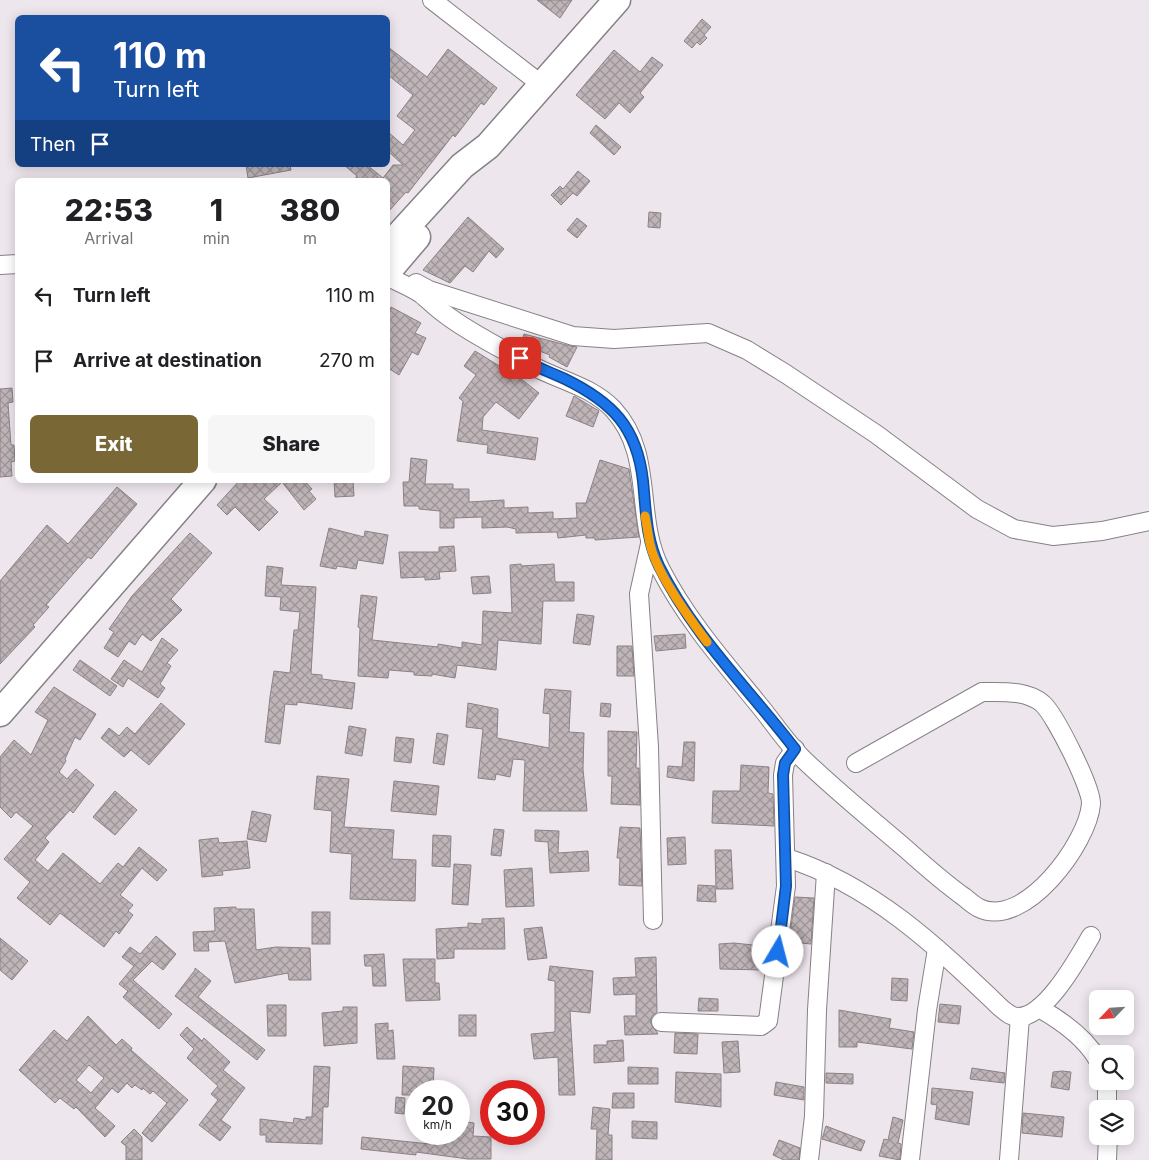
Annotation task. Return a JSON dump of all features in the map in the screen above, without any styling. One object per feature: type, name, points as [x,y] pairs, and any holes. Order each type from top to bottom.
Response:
[{"type":"highway","points":[[390,245],[462,166],[488,146],[617,0]]},
{"type":"highway","points":[[390,269],[473,174],[488,146]]},
{"type":"highway","points":[[0,688],[180,483]]},
{"type":"highway","points":[[0,713],[200,483]]},
{"type":"street","points":[[432,0],[542,85]]},
{"type":"street","points":[[0,265],[15,264]]},
{"type":"street","points":[[390,272],[405,277],[429,290],[573,336],[614,339],[708,333],[747,350],[786,374],[876,434],[977,509],[1014,530],[1053,536],[1102,531],[1149,521]]},
{"type":"street","points":[[390,278],[420,293],[454,320],[536,368],[563,378],[597,396],[612,408],[626,425],[634,442],[642,472],[645,518],[650,544],[659,567],[685,612],[795,749],[862,812],[944,882],[980,909],[996,911],[1012,909],[1031,898],[1057,871],[1076,847],[1087,820],[1091,802],[1087,785],[1071,750],[1044,705],[1029,696],[1006,692],[982,692],[856,763]]},
{"type":"street","points":[[650,544],[640,594],[649,747],[654,920]]},
{"type":"street","points":[[661,1022],[761,1026],[768,1021],[786,886],[787,858],[784,829],[783,775],[785,763],[795,749]]},
{"type":"street","points":[[787,858],[850,884],[883,905],[937,949],[1008,1014],[1020,1017],[1039,1008],[1062,982],[1091,936]]},
{"type":"street","points":[[809,1160],[817,1056],[817,1010],[826,873]]},
{"type":"street","points":[[910,1160],[927,1010],[937,949]]},
{"type":"street","points":[[1039,1008],[1055,1017],[1082,1039],[1089,1048]]},
{"type":"street","points":[[1009,1160],[1020,1017]]},
{"type":"street","points":[[1107,1160],[1108,1145]]},
{"type":"building","points":[[537,0],[572,0],[560,18]]},
{"type":"building","points":[[702,19],[711,27],[704,35],[707,38],[700,45],[697,42],[692,48],[684,41]]},
{"type":"building","points":[[390,49],[427,77],[448,49],[497,88],[484,105],[481,103],[455,137],[453,135],[408,193],[406,192],[390,210],[390,178],[383,178],[393,165],[403,165],[390,153],[390,134],[403,145],[415,130],[397,116],[413,95],[390,77]]},
{"type":"building","points":[[614,50],[640,72],[652,57],[663,65],[640,93],[644,97],[630,113],[619,103],[605,119],[576,95]]},
{"type":"building","points":[[596,125],[621,147],[614,155],[590,133]]},
{"type":"building","points":[[246,167],[290,167],[291,170],[248,178]]},
{"type":"building","points":[[346,167],[369,167],[383,178],[356,178],[357,176]]},
{"type":"building","points":[[578,171],[590,181],[577,196],[573,193],[561,205],[551,195],[560,186],[563,189]]},
{"type":"building","points":[[649,212],[661,213],[660,228],[648,227]]},
{"type":"building","points":[[468,217],[504,249],[496,258],[489,251],[473,272],[465,266],[450,283],[423,270]]},
{"type":"building","points":[[577,218],[587,226],[577,238],[567,230]]},
{"type":"building","points":[[391,307],[421,323],[415,333],[426,338],[418,355],[412,352],[399,375],[390,369]]},
{"type":"building","points":[[524,334],[577,347],[567,367],[549,357],[550,355],[521,344]]},
{"type":"building","points":[[475,351],[506,370],[507,368],[539,393],[519,419],[496,402],[483,417],[482,430],[538,438],[535,460],[487,453],[488,445],[457,441],[463,401],[459,398],[476,375],[464,366]]},
{"type":"building","points":[[12,388],[13,402],[8,403],[11,445],[14,445],[15,461],[11,462],[12,476],[0,477],[0,389]]},
{"type":"building","points":[[574,396],[599,411],[593,427],[566,416]]},
{"type":"building","points":[[411,458],[427,460],[425,484],[453,484],[453,489],[469,489],[469,502],[504,500],[504,508],[528,507],[528,513],[553,512],[553,519],[577,518],[576,503],[586,503],[600,460],[629,469],[639,537],[595,540],[595,538],[586,538],[586,535],[558,538],[557,532],[516,533],[516,529],[507,527],[482,528],[482,517],[454,518],[454,528],[440,528],[440,511],[419,509],[419,506],[404,506],[403,482],[409,482]]},
{"type":"building","points":[[237,483],[281,483],[264,499],[278,512],[259,531],[235,507],[227,515],[217,505]]},
{"type":"building","points":[[283,483],[307,483],[312,489],[309,491],[316,499],[304,510]]},
{"type":"building","points":[[334,483],[353,483],[354,496],[335,497]]},
{"type":"building","points":[[117,487],[137,504],[91,559],[88,557],[46,605],[49,607],[33,625],[35,627],[0,664],[0,581],[47,525],[68,544]]},
{"type":"building","points":[[329,528],[364,537],[365,531],[388,535],[383,564],[358,560],[356,569],[337,566],[336,569],[320,566]]},
{"type":"building","points":[[190,533],[212,553],[171,599],[182,610],[151,641],[142,634],[135,645],[129,641],[118,657],[104,648],[114,632],[109,629],[132,596]]},
{"type":"building","points":[[454,546],[456,571],[439,572],[440,579],[425,580],[425,577],[401,578],[399,552],[439,552],[439,547]]},
{"type":"building","points":[[521,564],[521,566],[554,564],[555,582],[574,582],[574,601],[543,601],[541,644],[498,640],[496,670],[457,665],[455,678],[432,674],[432,676],[414,675],[414,672],[389,670],[388,678],[358,676],[360,628],[358,627],[361,595],[377,597],[372,640],[438,647],[438,644],[462,648],[462,642],[482,645],[483,611],[512,613],[510,565]]},
{"type":"building","points":[[267,566],[283,568],[281,585],[316,587],[311,674],[322,675],[322,679],[355,683],[352,709],[297,702],[297,705],[285,704],[280,744],[265,742],[270,697],[274,671],[290,673],[294,630],[298,630],[300,612],[280,610],[281,597],[265,596]]},
{"type":"building","points":[[489,576],[491,593],[473,594],[471,577]]},
{"type":"building","points":[[577,614],[594,616],[590,645],[573,643]]},
{"type":"building","points":[[685,634],[686,648],[656,651],[654,636]]},
{"type":"building","points":[[162,638],[178,650],[167,663],[171,666],[160,684],[165,688],[158,698],[128,678],[123,687],[111,679],[124,660],[142,672]]},
{"type":"building","points":[[617,646],[632,646],[634,676],[617,676]]},
{"type":"building","points":[[80,660],[117,686],[110,696],[73,670]]},
{"type":"building","points":[[54,687],[96,714],[80,740],[75,737],[65,759],[66,761],[59,772],[67,779],[76,769],[94,785],[73,813],[70,810],[45,838],[49,842],[35,860],[48,871],[63,853],[100,884],[118,863],[123,867],[139,847],[167,870],[157,881],[142,868],[120,895],[133,905],[128,911],[133,915],[119,934],[116,931],[104,947],[60,913],[50,925],[17,898],[30,882],[4,859],[33,826],[16,812],[11,818],[0,807],[0,757],[14,740],[31,755],[48,720],[35,712]]},
{"type":"building","points":[[545,689],[571,691],[569,732],[584,733],[583,769],[587,811],[523,811],[525,760],[513,759],[510,777],[496,774],[495,780],[478,778],[483,729],[466,727],[468,703],[498,709],[497,738],[549,748],[550,714],[543,713]]},
{"type":"building","points":[[161,703],[185,724],[149,765],[131,750],[124,757],[101,738],[109,728],[119,736],[127,727],[135,734]]},
{"type":"building","points":[[601,703],[611,704],[610,717],[600,716]]},
{"type":"building","points":[[349,726],[366,729],[362,756],[345,753]]},
{"type":"building","points":[[608,731],[637,732],[636,768],[639,768],[640,805],[611,804],[612,776],[608,776]]},
{"type":"building","points":[[437,733],[448,735],[444,765],[433,763]]},
{"type":"building","points":[[396,737],[414,739],[411,763],[394,761]]},
{"type":"building","points":[[684,742],[695,742],[694,781],[667,777],[668,766],[682,767]]},
{"type":"building","points":[[741,765],[769,767],[768,793],[773,794],[774,826],[712,823],[713,791],[740,791]]},
{"type":"building","points":[[317,776],[349,779],[344,827],[394,830],[392,859],[416,860],[415,901],[350,899],[352,854],[330,852],[332,811],[314,809]]},
{"type":"building","points":[[394,781],[439,786],[436,815],[391,811]]},
{"type":"building","points":[[115,791],[137,810],[115,835],[93,817]]},
{"type":"building","points":[[252,811],[271,815],[266,842],[247,839]]},
{"type":"building","points":[[620,827],[640,828],[642,886],[619,885],[620,858],[617,858]]},
{"type":"building","points":[[494,829],[504,830],[501,856],[491,855]]},
{"type":"building","points":[[535,830],[559,831],[558,853],[588,851],[589,871],[550,873],[548,842],[535,841]]},
{"type":"building","points":[[433,835],[451,836],[450,867],[432,866]]},
{"type":"building","points":[[685,837],[686,864],[668,865],[667,838]]},
{"type":"building","points":[[218,838],[219,843],[247,841],[250,868],[222,871],[223,875],[202,877],[199,840]]},
{"type":"building","points":[[715,850],[731,850],[733,889],[716,889]]},
{"type":"building","points":[[454,864],[471,865],[468,905],[452,904]]},
{"type":"building","points":[[532,868],[534,906],[506,907],[504,870]]},
{"type":"building","points":[[698,885],[715,886],[716,902],[697,901]]},
{"type":"building","points":[[795,897],[814,898],[811,944],[789,942]]},
{"type":"building","points":[[236,907],[236,909],[254,909],[256,950],[276,947],[310,948],[311,980],[289,980],[288,973],[235,983],[225,941],[208,942],[209,951],[194,951],[193,932],[215,931],[214,908]]},
{"type":"building","points":[[312,912],[330,912],[330,944],[312,944]]},
{"type":"building","points":[[504,918],[505,949],[454,949],[454,958],[437,959],[436,929],[468,927],[468,923],[482,924],[482,919]]},
{"type":"building","points":[[542,927],[547,958],[528,960],[524,929]]},
{"type":"building","points":[[156,936],[176,954],[163,970],[152,961],[133,980],[172,1014],[159,1029],[123,997],[128,991],[119,984],[134,966],[122,957],[130,947],[140,954]]},
{"type":"building","points":[[0,938],[28,961],[12,980],[0,970]]},
{"type":"building","points":[[719,944],[753,945],[753,954],[766,954],[764,970],[720,969]]},
{"type":"building","points":[[384,954],[386,986],[373,986],[372,966],[365,966],[364,955]]},
{"type":"building","points":[[656,957],[657,1012],[652,1016],[650,1022],[658,1034],[625,1035],[624,1016],[636,1016],[636,994],[614,995],[613,978],[636,977],[635,958]]},
{"type":"building","points":[[403,959],[435,959],[435,983],[439,983],[440,1000],[406,1001]]},
{"type":"building","points":[[550,966],[593,971],[590,1013],[570,1011],[575,1095],[559,1095],[558,1057],[534,1059],[531,1034],[555,1032],[555,981],[548,980]]},
{"type":"building","points":[[195,968],[211,981],[198,997],[265,1050],[257,1060],[175,996]]},
{"type":"building","points":[[892,978],[908,979],[907,1001],[891,1000]]},
{"type":"building","points":[[699,998],[718,999],[718,1011],[698,1011]]},
{"type":"building","points":[[940,1004],[961,1006],[959,1024],[938,1022]]},
{"type":"building","points":[[267,1005],[286,1005],[286,1036],[268,1036]]},
{"type":"building","points":[[343,1007],[357,1007],[357,1043],[324,1046],[322,1013],[343,1011]]},
{"type":"building","points":[[839,1010],[891,1019],[889,1028],[914,1032],[912,1049],[857,1042],[857,1047],[839,1047]]},
{"type":"building","points":[[459,1015],[476,1015],[476,1036],[459,1036]]},
{"type":"building","points":[[88,1016],[116,1045],[122,1039],[132,1048],[131,1050],[188,1100],[152,1142],[142,1133],[167,1103],[153,1091],[150,1094],[143,1088],[142,1090],[135,1085],[132,1088],[127,1083],[118,1093],[112,1088],[95,1108],[115,1126],[105,1137],[76,1107],[74,1109],[60,1098],[55,1103],[19,1070],[54,1030],[67,1041]],"holes":[[[89,1065],[104,1078],[91,1093],[76,1080]]]},
{"type":"building","points":[[388,1023],[388,1031],[393,1030],[395,1059],[377,1059],[375,1024]]},
{"type":"building","points":[[187,1027],[202,1041],[204,1038],[230,1062],[223,1070],[245,1088],[221,1120],[231,1127],[220,1141],[199,1125],[218,1100],[211,1094],[218,1086],[187,1058],[194,1049],[180,1035]]},
{"type":"building","points":[[675,1033],[698,1034],[697,1054],[674,1053]]},
{"type":"building","points":[[623,1040],[624,1061],[594,1063],[594,1045],[607,1045],[607,1041]]},
{"type":"building","points":[[738,1041],[740,1072],[724,1073],[722,1042]]},
{"type":"building","points":[[314,1066],[330,1067],[328,1107],[323,1107],[322,1144],[266,1142],[266,1135],[260,1135],[260,1119],[293,1123],[294,1118],[306,1120],[306,1117],[312,1117]]},
{"type":"building","points":[[403,1066],[434,1068],[433,1080],[405,1080],[405,1095],[402,1095]]},
{"type":"building","points":[[628,1067],[658,1068],[658,1084],[628,1084]]},
{"type":"building","points":[[972,1068],[1005,1073],[1004,1083],[970,1079]]},
{"type":"building","points":[[676,1072],[721,1074],[721,1107],[675,1102]]},
{"type":"building","points":[[1053,1072],[1071,1072],[1069,1090],[1051,1087]]},
{"type":"building","points":[[826,1073],[853,1074],[853,1084],[826,1083]]},
{"type":"building","points":[[776,1082],[804,1087],[804,1100],[774,1095]]},
{"type":"building","points":[[932,1088],[973,1092],[969,1125],[935,1119],[937,1105],[931,1104]]},
{"type":"building","points":[[613,1093],[634,1093],[634,1108],[612,1108]]},
{"type":"building","points":[[396,1097],[405,1098],[404,1114],[395,1113]]},
{"type":"building","points":[[593,1107],[610,1109],[608,1135],[612,1135],[612,1160],[596,1160],[597,1129],[591,1129]]},
{"type":"building","points":[[1023,1113],[1064,1117],[1062,1137],[1022,1133]]},
{"type":"building","points":[[893,1117],[903,1120],[898,1143],[901,1144],[900,1160],[879,1156],[884,1139],[888,1140]]},
{"type":"building","points":[[632,1121],[657,1122],[657,1139],[632,1138]]},
{"type":"building","points":[[470,1122],[474,1123],[473,1136],[480,1136],[480,1145],[491,1145],[491,1159],[468,1159],[416,1152],[416,1155],[361,1149],[362,1137],[405,1141],[405,1145],[470,1145]]},
{"type":"building","points":[[826,1126],[865,1141],[861,1151],[822,1139]]},
{"type":"building","points":[[134,1129],[142,1137],[142,1160],[126,1160],[126,1146],[121,1142]]},
{"type":"building","points":[[779,1140],[800,1148],[799,1160],[784,1160],[773,1155]]},
{"type":"slow traffic","points":[[645,516],[650,544],[659,567],[685,612],[707,642]]},
{"type":"route","points":[[520,358],[536,368],[563,378],[597,396],[612,408],[626,425],[634,442],[642,472],[645,518],[650,544],[659,567],[685,612],[706,641],[795,749],[785,763],[783,775],[784,829],[787,858],[786,886],[778,952]]}]
